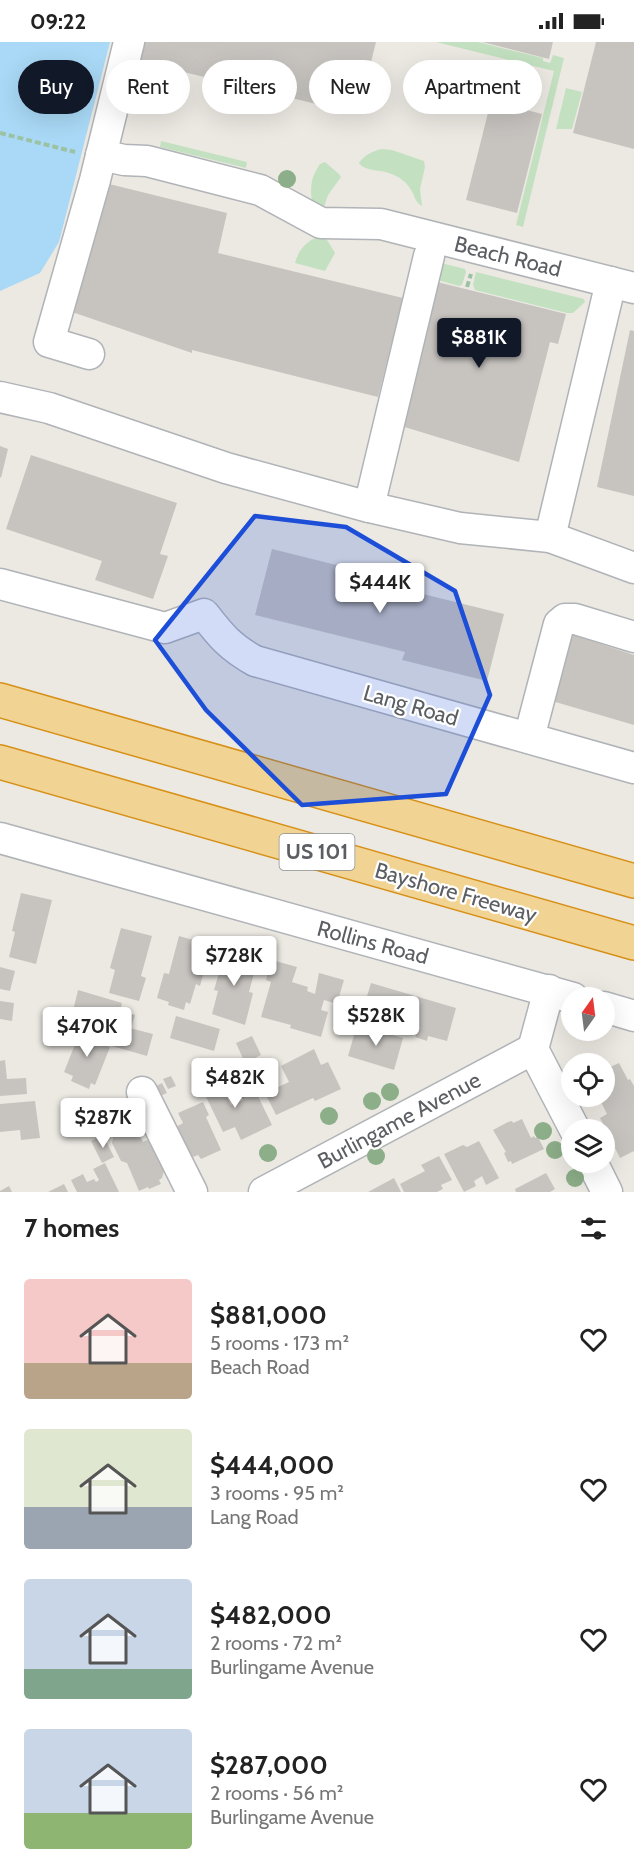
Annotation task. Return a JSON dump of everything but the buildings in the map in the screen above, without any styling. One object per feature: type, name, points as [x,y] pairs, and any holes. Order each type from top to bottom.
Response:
[{"type":"highway","name":"US 101","points":[[0,700],[634,881]]},
{"type":"highway","name":"Bayshore Freeway","points":[[0,762],[634,942]]},
{"type":"highway","points":[[514,846],[634,865]]},
{"type":"street","points":[[89,354],[49,342],[90,154],[129,42]]},
{"type":"street","name":"Beach Road","points":[[90,154],[124,160],[147,160],[260,190],[324,224],[381,224],[622,285]]},
{"type":"street","points":[[369,507],[429,256]]},
{"type":"street","points":[[550,537],[622,285]]},
{"type":"street","points":[[0,397],[49,408],[226,468],[369,507],[460,528],[550,537],[634,568]]},
{"type":"street","name":"Lang Road","points":[[0,584],[165,628],[204,614],[236,651],[255,661],[634,768]]},
{"type":"street","points":[[530,738],[559,624],[565,619],[575,619],[634,637]]},
{"type":"street","name":"Rollins Road","points":[[0,838],[561,994]]},
{"type":"street","points":[[561,994],[533,1048],[569,1119]]},
{"type":"street","points":[[615,1010],[634,1016]]},
{"type":"street","name":"Burlingame Avenue","points":[[264,1192],[533,1048]]},
{"type":"street","points":[[142,1092],[192,1192]]},
{"type":"street","points":[[598,1173],[607,1192]]},
{"type":"path","points":[[0,133],[90,154]]},
{"type":"path","points":[[467,287],[472,267]]},
{"type":"highlighted area","points":[[255,516],[346,527],[455,591],[490,695],[446,794],[302,805],[206,710],[155,640]]},
{"type":"green space","points":[[436,42],[478,42],[543,58],[543,61],[550,63],[553,55],[564,58],[523,227],[516,225],[554,71],[542,68],[542,60],[509,60]]},
{"type":"green space","points":[[566,88],[582,92],[572,129],[556,129]]},
{"type":"green space","points":[[161,141],[247,162],[246,168],[160,147]]},
{"type":"green space","points":[[382,149],[424,161],[425,167],[420,189],[422,206],[417,202],[408,185],[400,178],[390,173],[361,166],[359,163],[363,158]]},
{"type":"green space","points":[[325,162],[341,177],[328,195],[323,210],[312,202],[311,186],[317,169]]},
{"type":"green space","points":[[324,235],[335,253],[325,271],[295,263],[305,245]]},
{"type":"green space","points":[[437,262],[465,269],[462,285],[434,279]]},
{"type":"green space","points":[[476,272],[584,299],[585,302],[573,313],[567,313],[475,290],[473,285]]},
{"type":"water","points":[[0,42],[110,42],[94,105],[94,60],[18,60],[18,114],[92,114],[59,242],[40,273],[0,291]]}]
